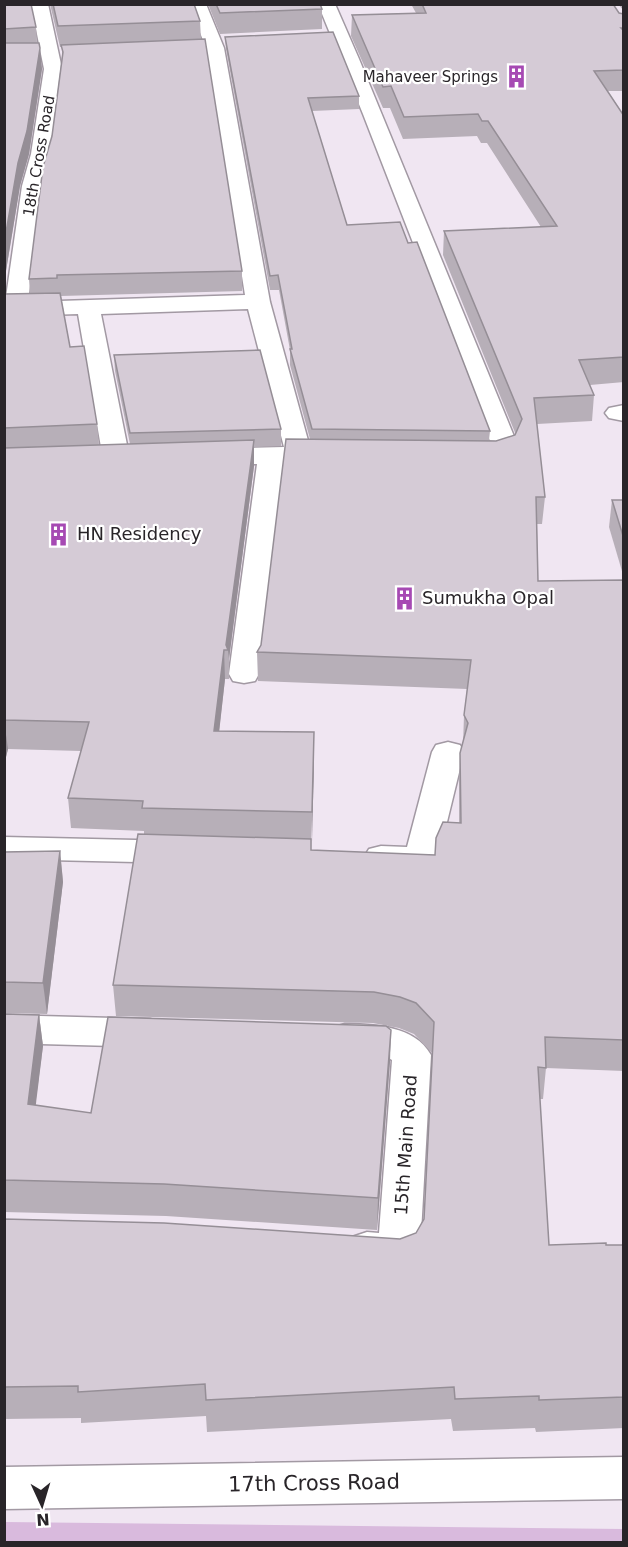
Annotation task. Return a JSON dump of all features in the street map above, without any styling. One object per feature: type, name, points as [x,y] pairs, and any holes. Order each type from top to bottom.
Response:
[{"type":"street","name":"18th Cross Road","points":[[10,310],[32,186],[41,154],[56,54],[39,4]]},
{"type":"street","points":[[197,4],[214,45],[285,455],[244,675]]},
{"type":"street","points":[[326,4],[341,36],[505,446],[504,453],[494,457],[448,457]]},
{"type":"street","points":[[317,37],[341,36]]},
{"type":"street","points":[[27,56],[56,54]]},
{"type":"street","points":[[10,310],[258,302]]},
{"type":"street","points":[[4,465],[129,460],[88,306]]},
{"type":"street","points":[[188,458],[322,456]]},
{"type":"street","points":[[345,856],[421,859],[448,752]]},
{"type":"street","points":[[4,848],[216,853]]},
{"type":"street","points":[[4,1029],[183,1034]]},
{"type":"street","name":"15th Main Road","points":[[314,1037],[374,1039],[398,1043],[411,1056],[399,1251],[329,1246]]},
{"type":"street","name":"17th Cross Road","points":[[4,1488],[624,1478]]},
{"type":"shaded area","points":[[5,1522],[623,1529],[624,1542],[5,1542]]},
{"type":"building","points":[[4,4],[31,4],[36,27],[4,29]]},
{"type":"building","points":[[53,4],[194,4],[200,21],[58,26]]},
{"type":"building","points":[[216,4],[320,4],[322,9],[220,13]]},
{"type":"building","points":[[422,4],[613,4],[619,13],[624,14],[624,28],[621,28],[624,31],[624,70],[594,71],[624,116],[624,357],[579,360],[594,395],[534,398],[545,497],[536,497],[538,581],[624,580],[624,1040],[545,1037],[546,1068],[538,1067],[549,1245],[606,1243],[606,1245],[624,1245],[624,1397],[539,1400],[539,1396],[455,1399],[454,1387],[206,1400],[205,1384],[78,1392],[78,1386],[4,1387],[4,1219],[164,1223],[400,1239],[416,1233],[424,1219],[434,1022],[416,1003],[374,992],[113,985],[138,834],[311,839],[311,850],[435,855],[436,838],[443,822],[461,823],[460,753],[468,723],[464,715],[471,660],[257,652],[261,645],[286,439],[496,441],[515,435],[522,419],[444,231],[557,226],[488,121],[482,121],[478,114],[404,117],[391,86],[383,87],[352,15],[426,13]]},
{"type":"building","points":[[333,32],[359,96],[308,98],[347,225],[400,222],[408,243],[417,242],[490,431],[312,429],[290,349],[292,349],[278,275],[270,276],[225,37]]},
{"type":"building","points":[[205,39],[242,271],[57,275],[57,278],[29,279],[43,167],[52,136],[63,52],[61,45]]},
{"type":"building","points":[[4,43],[39,43],[40,48],[27,131],[18,163],[4,244]]},
{"type":"building","points":[[60,293],[70,347],[84,346],[97,424],[4,428],[4,294]]},
{"type":"building","points":[[260,350],[281,429],[130,433],[114,355]]},
{"type":"building","points":[[254,440],[226,645],[228,650],[224,650],[214,731],[314,732],[312,812],[142,808],[143,801],[68,798],[89,722],[4,720],[4,448]]},
{"type":"building","points":[[612,500],[624,500],[624,539]]},
{"type":"building","points":[[60,851],[43,983],[4,982],[4,852]]},
{"type":"building","points":[[4,1014],[39,1015],[28,1104],[91,1113],[108,1017],[386,1026],[391,1030],[378,1198],[164,1184],[4,1180]]},
{"type":"place","name":"Mahaveer Springs","points":[[516,77]]},
{"type":"place","name":"HN Residency","points":[[59,534]]},
{"type":"place","name":"Sumukha Opal","points":[[404,598]]}]
